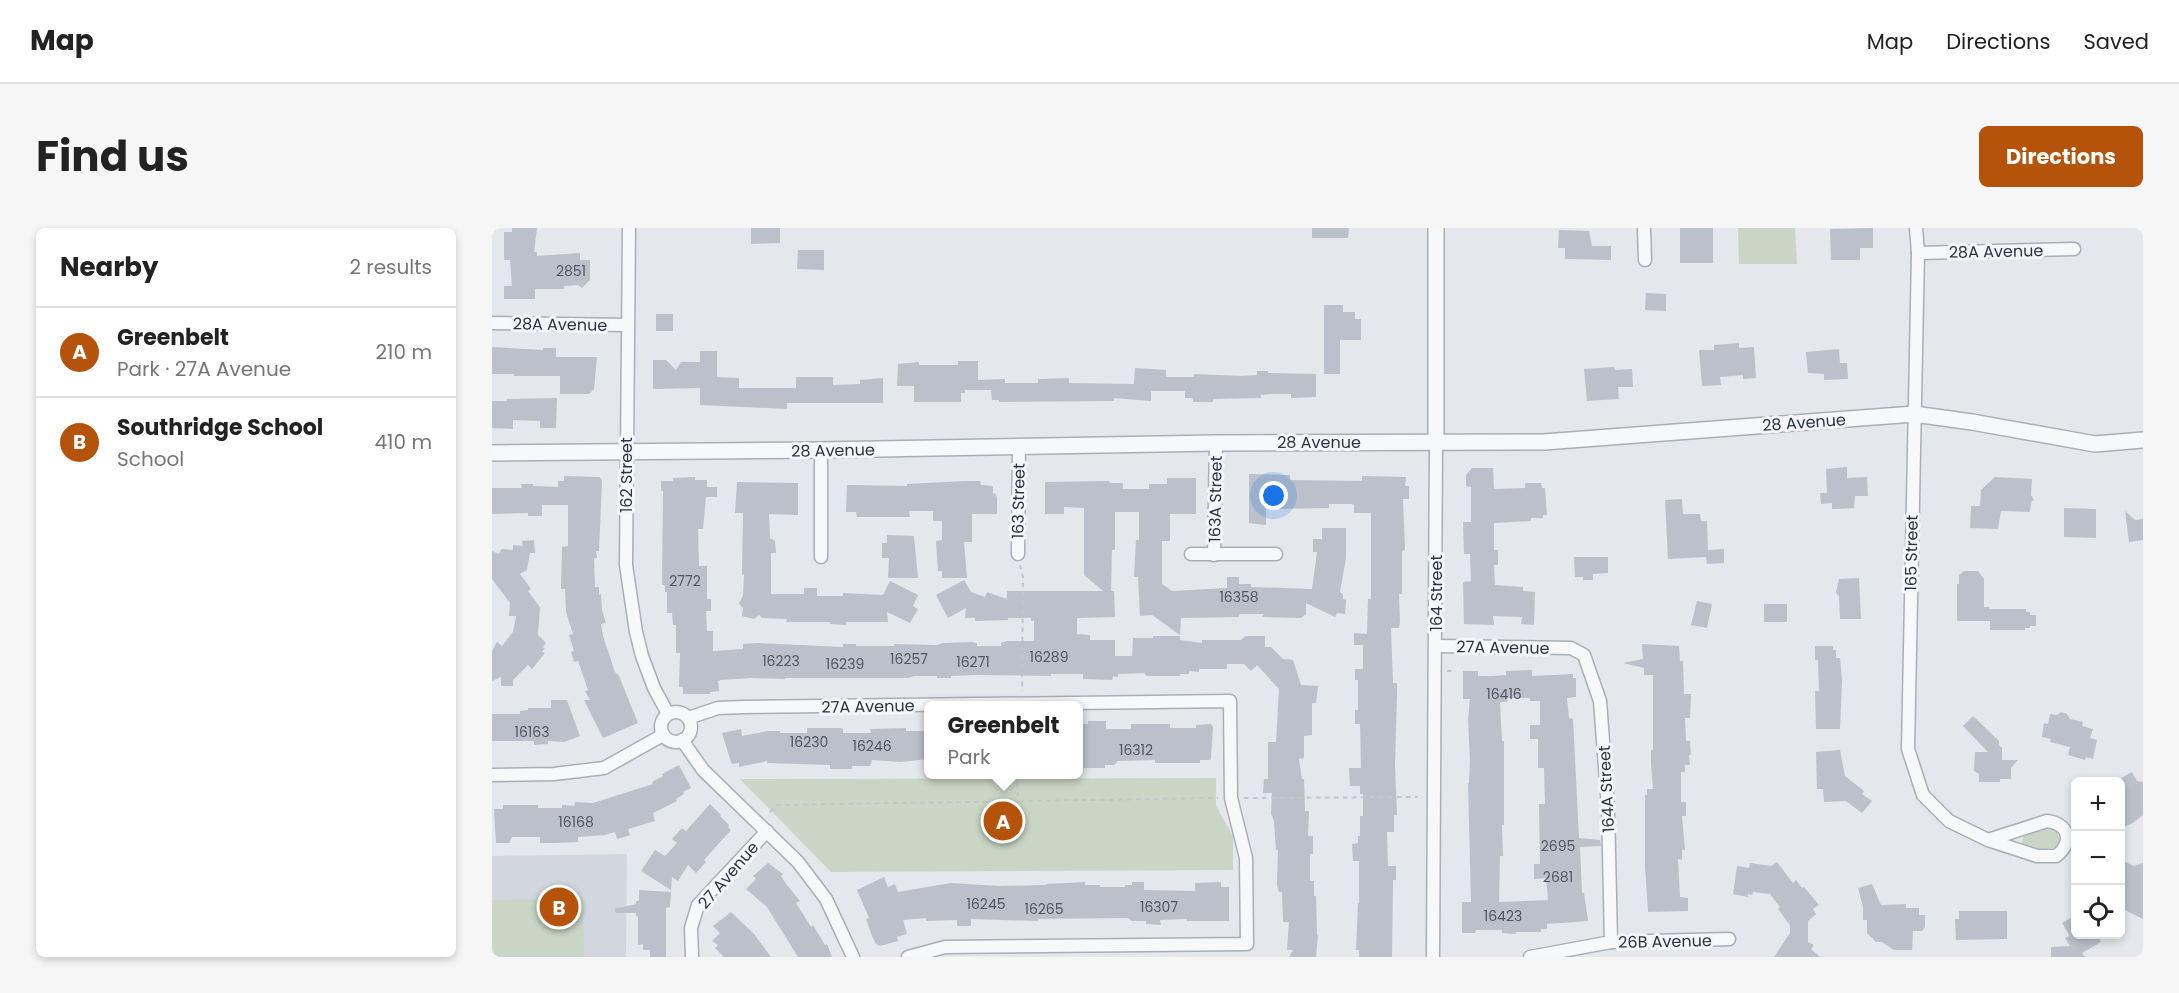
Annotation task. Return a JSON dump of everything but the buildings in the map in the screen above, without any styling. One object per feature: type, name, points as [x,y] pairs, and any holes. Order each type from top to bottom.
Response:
[{"type":"street","name":"162 Street","points":[[628,228],[626,565],[636,632],[654,688],[668,714]]},
{"type":"street","name":"164 Street","points":[[1433,957],[1436,228]]},
{"type":"street","points":[[1644,228],[1645,260]]},
{"type":"street","name":"165 Street","points":[[1916,228],[1918,253],[1908,749],[1923,795],[1949,821],[1988,840],[2037,856],[2056,856],[2063,851],[2067,842],[2066,832],[2061,826],[2047,820],[1988,840]]},
{"type":"street","name":"28A Avenue","points":[[1918,253],[2074,249]]},
{"type":"street","name":"28A Avenue","points":[[492,323],[627,325]]},
{"type":"street","name":"28 Avenue","points":[[492,453],[1216,443],[1544,442],[1914,414],[1951,418],[2095,444],[2143,440]]},
{"type":"street","name":"163A Street","points":[[1214,555],[1216,443]]},
{"type":"street","name":"163 Street","points":[[1018,554],[1019,447]]},
{"type":"street","points":[[821,450],[821,557]]},
{"type":"street","points":[[1191,554],[1275,554]]},
{"type":"street","name":"27A Avenue","points":[[1436,646],[1570,648]]},
{"type":"street","name":"164A Street","points":[[1570,648],[1584,655],[1600,701],[1608,807],[1611,942]]},
{"type":"street","name":"27A Avenue","points":[[1083,703],[1230,701],[1231,798]]},
{"type":"street","name":"27A Avenue","points":[[688,718],[718,708],[924,705]]},
{"type":"street","points":[[680,712],[688,718],[690,732],[682,740],[669,741],[663,735],[661,724],[668,714],[680,712]]},
{"type":"street","points":[[492,775],[554,774],[604,768],[663,735]]},
{"type":"street","points":[[682,740],[703,770],[798,862],[826,899],[853,957]]},
{"type":"street","points":[[908,957],[945,947],[1136,951],[1247,944],[1245,858],[1231,798]]},
{"type":"street","name":"27 Avenue","points":[[692,957],[691,928],[698,905],[767,831]]},
{"type":"street","name":"26B Avenue","points":[[1530,957],[1611,942],[1729,939]]},
{"type":"path","points":[[1018,554],[1023,577],[1023,689]]},
{"type":"path","points":[[1445,670],[1456,671]]},
{"type":"path","points":[[1017,779],[1018,802]]},
{"type":"path","points":[[770,812],[777,805],[1418,797]]},
{"type":"shaded area","points":[[627,854],[626,957],[492,957],[492,856]]},
{"type":"green space","points":[[1738,228],[1795,228],[1797,264],[1739,264]]},
{"type":"green space","points":[[1216,778],[1216,806],[1233,836],[1233,870],[831,872],[740,779],[1083,779]]},
{"type":"green space","points":[[2044,827],[2054,828],[2059,836],[2056,846],[2044,849],[2023,844],[2024,835]]},
{"type":"green space","points":[[583,899],[584,957],[492,957],[492,900]]},
{"type":"place","name":"Greenbelt","points":[[1003,821]]},
{"type":"place","name":"Southridge School","points":[[559,907]]}]
